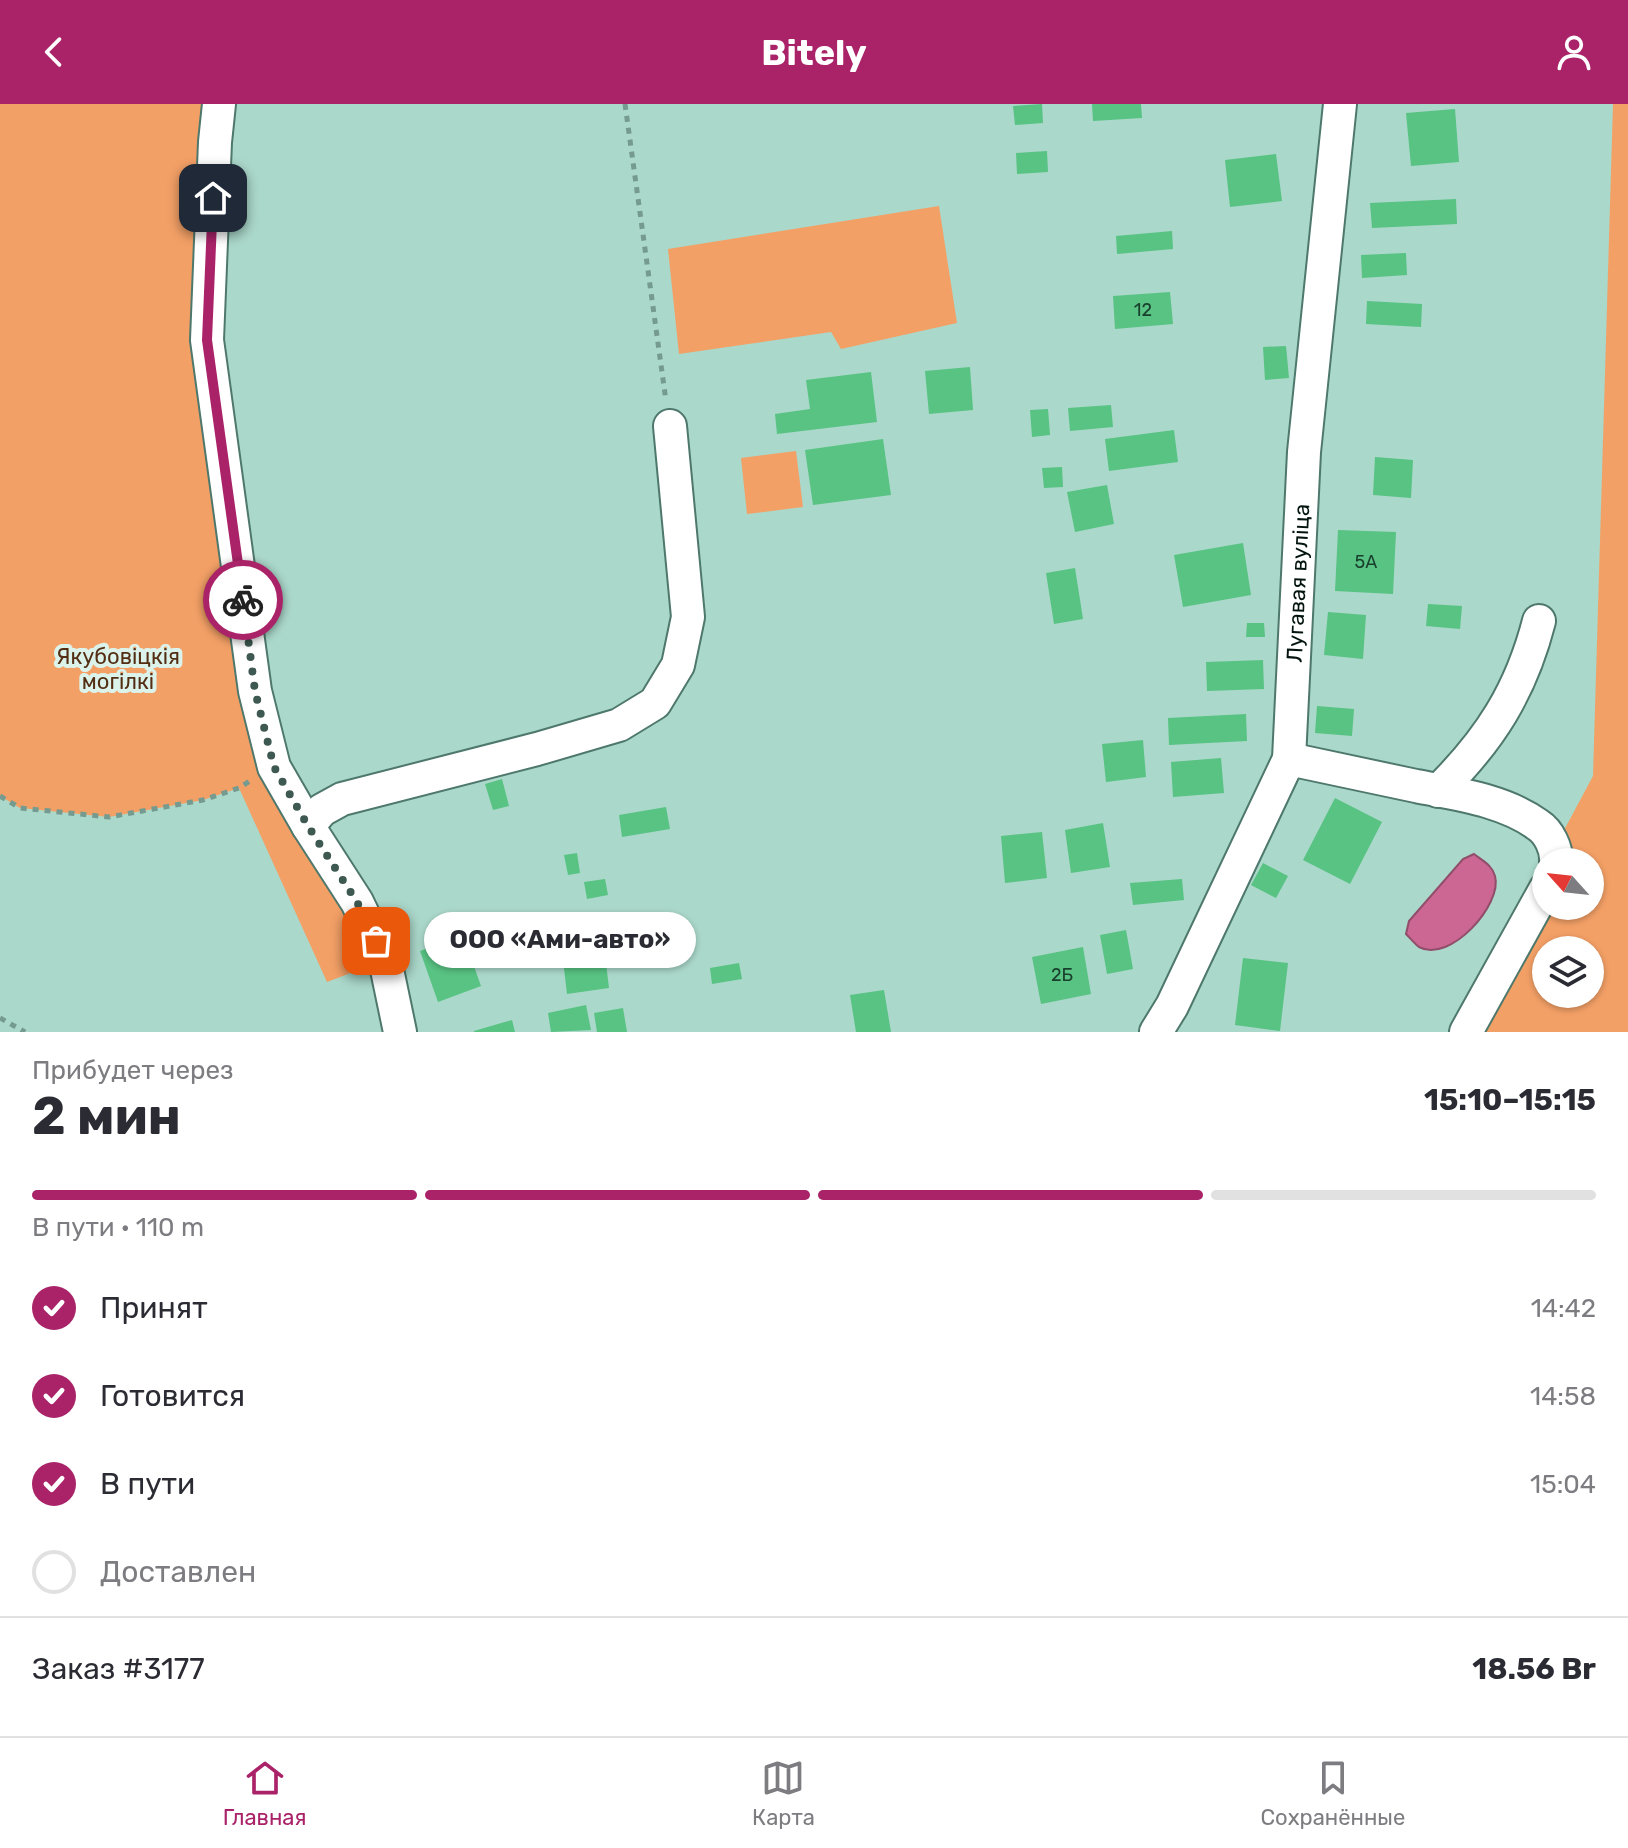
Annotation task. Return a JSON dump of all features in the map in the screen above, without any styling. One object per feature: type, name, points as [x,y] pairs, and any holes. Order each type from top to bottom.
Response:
[{"type":"street","points":[[219,104],[207,340],[255,691],[274,767],[357,902],[385,960],[400,1032]]},
{"type":"street","name":"Лугавая вуліца","points":[[1156,1032],[1172,1006],[1289,759],[1304,452],[1340,104]]},
{"type":"street","points":[[308,826],[322,810],[342,799],[619,725],[655,703],[678,665],[688,617],[670,426]]},
{"type":"street","points":[[1438,791],[1467,763],[1492,730],[1514,691],[1539,621]]},
{"type":"street","points":[[1289,759],[1438,791],[1515,812],[1541,826],[1553,848]]},
{"type":"street","points":[[1466,1032],[1532,913]]},
{"type":"path","points":[[625,104],[670,426]]},
{"type":"path","points":[[0,796],[20,808],[109,817],[203,800],[239,788],[274,767]]},
{"type":"path","points":[[0,1018],[25,1032]]},
{"type":"green space","name":"Якубовіцкія могілкі","points":[[0,104],[219,104],[207,340],[255,691],[385,960],[327,982],[239,788],[203,800],[109,817],[20,808],[0,796]]},
{"type":"green space","points":[[1613,104],[1628,104],[1628,1032],[1457,1032],[1532,891],[1532,920],[1604,920],[1604,848],[1554,848],[1593,776]]},
{"type":"green space","points":[[939,206],[957,323],[841,349],[831,332],[679,354],[668,249]]},
{"type":"green space","points":[[796,451],[803,507],[747,514],[741,458]]},
{"type":"shaded area","points":[[1474,854],[1489,866],[1495,876],[1491,901],[1483,915],[1459,939],[1445,947],[1431,950],[1419,947],[1406,934],[1409,921],[1463,859]]},
{"type":"building","points":[[1042,104],[1043,123],[1015,125],[1013,106]]},
{"type":"building","points":[[1092,104],[1141,104],[1142,118],[1093,121]]},
{"type":"building","points":[[1455,109],[1459,162],[1411,166],[1406,113]]},
{"type":"building","points":[[1047,151],[1048,172],[1017,174],[1016,153]]},
{"type":"building","points":[[1276,154],[1282,201],[1230,207],[1225,160]]},
{"type":"building","points":[[1456,199],[1457,224],[1372,228],[1370,203]]},
{"type":"building","points":[[1172,231],[1173,249],[1117,254],[1116,236]]},
{"type":"building","points":[[1406,253],[1407,275],[1362,278],[1361,255]]},
{"type":"building","points":[[1170,292],[1173,324],[1115,329],[1113,296]]},
{"type":"building","points":[[1367,301],[1422,304],[1421,327],[1366,324]]},
{"type":"building","points":[[1286,346],[1289,378],[1265,380],[1263,347]]},
{"type":"building","points":[[970,367],[973,410],[929,414],[925,371]]},
{"type":"building","points":[[871,372],[877,422],[777,434],[775,414],[810,409],[806,380]]},
{"type":"building","points":[[1111,405],[1113,427],[1070,431],[1068,408]]},
{"type":"building","points":[[1048,409],[1050,435],[1032,437],[1030,410]]},
{"type":"building","points":[[1174,430],[1178,462],[1109,471],[1105,439]]},
{"type":"building","points":[[883,439],[891,495],[813,505],[805,450]]},
{"type":"building","points":[[1375,457],[1413,460],[1411,498],[1373,495]]},
{"type":"building","points":[[1062,467],[1063,487],[1044,488],[1042,468]]},
{"type":"building","points":[[1107,485],[1114,524],[1075,532],[1067,492]]},
{"type":"building","points":[[1338,530],[1396,532],[1393,594],[1335,591]]},
{"type":"building","points":[[1243,543],[1251,595],[1183,607],[1174,555]]},
{"type":"building","points":[[1075,568],[1083,619],[1054,624],[1046,573]]},
{"type":"building","points":[[1428,604],[1462,606],[1460,629],[1426,626]]},
{"type":"building","points":[[1328,612],[1366,615],[1363,659],[1324,655]]},
{"type":"building","points":[[1247,623],[1264,623],[1265,637],[1246,637]]},
{"type":"building","points":[[1263,660],[1264,689],[1207,691],[1206,662]]},
{"type":"building","points":[[1317,706],[1354,709],[1352,736],[1315,733]]},
{"type":"building","points":[[1246,714],[1247,741],[1169,745],[1168,718]]},
{"type":"building","points":[[1143,740],[1146,777],[1106,782],[1102,744]]},
{"type":"building","points":[[1221,758],[1224,793],[1173,797],[1171,762]]},
{"type":"building","points":[[502,779],[509,806],[493,810],[485,784]]},
{"type":"building","points":[[1335,798],[1382,822],[1350,884],[1303,860]]},
{"type":"building","points":[[666,807],[670,829],[622,837],[619,815]]},
{"type":"building","points":[[1103,823],[1110,867],[1071,873],[1065,830]]},
{"type":"building","points":[[1042,832],[1047,878],[1005,883],[1001,836]]},
{"type":"building","points":[[577,853],[580,873],[568,875],[564,855]]},
{"type":"building","points":[[1263,863],[1288,876],[1276,898],[1251,885]]},
{"type":"building","points":[[605,879],[608,895],[587,899],[584,882]]},
{"type":"building","points":[[1182,879],[1184,900],[1133,905],[1130,883]]},
{"type":"building","points":[[671,920],[678,960],[638,967],[631,927]]},
{"type":"building","points":[[1126,930],[1133,969],[1107,974],[1100,935]]},
{"type":"building","points":[[463,935],[481,986],[438,1002],[420,951]]},
{"type":"building","points":[[603,938],[609,988],[567,994],[561,943]]},
{"type":"building","points":[[1083,947],[1091,994],[1041,1004],[1032,957]]},
{"type":"building","points":[[1243,958],[1288,963],[1280,1031],[1235,1025]]},
{"type":"building","points":[[739,963],[742,979],[712,984],[710,968]]},
{"type":"building","points":[[884,990],[891,1032],[856,1032],[850,995]]},
{"type":"building","points":[[586,1005],[591,1030],[551,1032],[548,1013]]},
{"type":"building","points":[[623,1008],[627,1032],[597,1032],[594,1013]]},
{"type":"building","points":[[512,1020],[515,1032],[474,1032],[474,1031]]},
{"type":"way so far","points":[[243,600],[255,691],[274,767],[357,902],[376,941]]},
{"type":"place","name":"ООО «Ами-авто»","points":[[376,941]]},
{"type":"route","points":[[213,198],[207,340],[243,600]]}]
